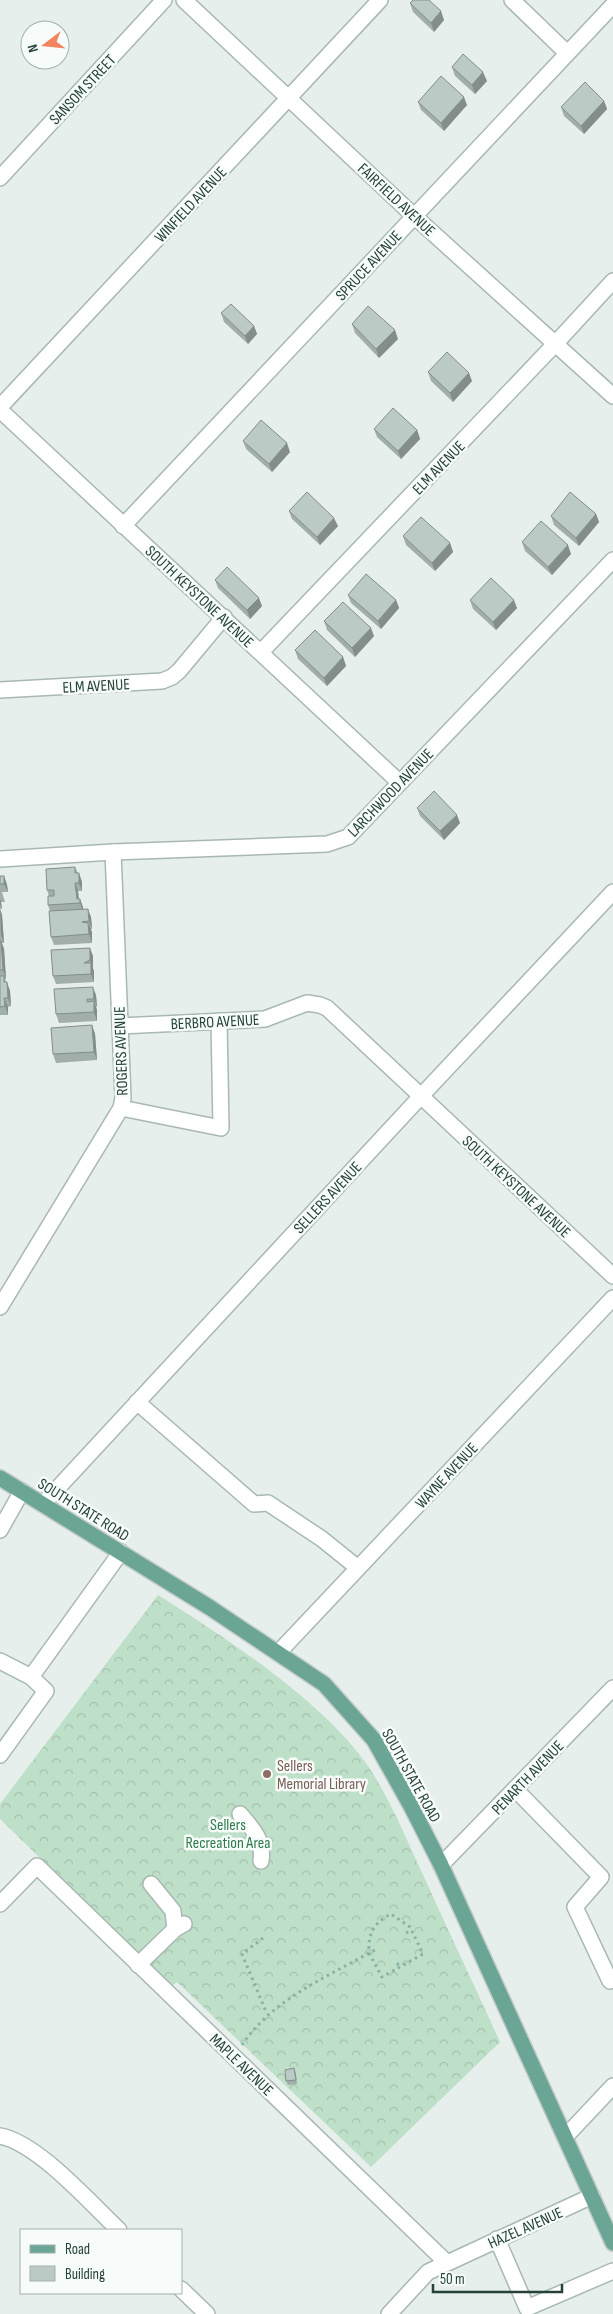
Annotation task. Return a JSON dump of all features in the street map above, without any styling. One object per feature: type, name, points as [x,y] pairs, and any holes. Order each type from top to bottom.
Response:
[{"type":"main road","name":"SOUTH STATE ROAD","points":[[0,1478],[121,1552],[278,1652],[324,1684],[374,1740],[441,1865],[613,2243]]},
{"type":"street","name":"SANSOM STREET","points":[[0,178],[164,0]]},
{"type":"street","name":"FAIRFIELD AVENUE","points":[[184,0],[414,216],[613,396]]},
{"type":"street","name":"WINFIELD AVENUE","points":[[0,409],[380,0]]},
{"type":"street","points":[[512,0],[567,53]]},
{"type":"street","name":"SPRUCE AVENUE","points":[[124,526],[613,5]]},
{"type":"street","name":"ELM AVENUE","points":[[261,652],[613,281]]},
{"type":"street","name":"SOUTH KEYSTONE AVENUE","points":[[0,409],[399,782]]},
{"type":"street","name":"LARCHWOOD AVENUE","points":[[0,859],[339,842],[348,837],[613,560]]},
{"type":"street","name":"ELM AVENUE","points":[[0,690],[162,681],[172,677],[179,671],[224,617]]},
{"type":"street","name":"ROGERS AVENUE","points":[[0,1306],[121,1108],[123,1098],[113,852]]},
{"type":"street","name":"SELLERS AVENUE","points":[[43,1504],[613,892]]},
{"type":"street","name":"BERBRO AVENUE","points":[[120,1026],[265,1019],[307,1003],[320,1004],[327,1008],[422,1095]]},
{"type":"street","points":[[121,1108],[221,1128],[219,1021]]},
{"type":"street","name":"SOUTH KEYSTONE AVENUE","points":[[422,1095],[613,1276]]},
{"type":"street","name":"WAYNE AVENUE","points":[[278,1652],[613,1298]]},
{"type":"street","points":[[137,1402],[254,1504],[268,1503],[322,1539],[358,1568]]},
{"type":"street","points":[[0,1530],[22,1491]]},
{"type":"street","points":[[31,1677],[121,1552]]},
{"type":"street","points":[[0,1661],[31,1677],[46,1691],[0,1756]]},
{"type":"street","name":"PENARTH AVENUE","points":[[441,1865],[613,1688]]},
{"type":"street","points":[[515,1789],[602,1878],[575,1907],[610,1981],[613,1980]]},
{"type":"street","points":[[240,1814],[258,1836],[263,1850],[261,1861]]},
{"type":"street","name":"MAPLE AVENUE","points":[[0,1904],[37,1866],[446,2262]]},
{"type":"street","points":[[138,1965],[179,1926],[173,1910],[151,1884]]},
{"type":"street","points":[[565,2137],[613,2086]]},
{"type":"street","points":[[0,2136],[10,2138],[46,2160],[118,2229]]},
{"type":"street","name":"HAZEL AVENUE","points":[[389,2314],[428,2272],[446,2262],[592,2196]]},
{"type":"street","points":[[497,2239],[527,2308],[613,2271]]},
{"type":"street","points":[[182,2290],[207,2314]]},
{"type":"path","points":[[391,1914],[411,1930],[423,1954],[382,1977],[369,1953],[368,1940],[378,1920],[384,1920],[391,1914]]},
{"type":"path","points":[[406,1933],[411,1930]]},
{"type":"path","points":[[263,1938],[242,1954],[266,2014]]},
{"type":"path","points":[[234,2056],[266,2014],[289,1998],[375,1950]]},
{"type":"path","points":[[397,1962],[400,1967]]},
{"type":"green space","name":"Sellers Recreation Area","points":[[158,1595],[273,1673],[301,1696],[351,1744],[370,1769],[399,1822],[500,2042],[371,2167],[177,1982],[172,1986],[0,1819],[0,1804]]},
{"type":"building","points":[[413,0],[429,0],[441,11],[431,23],[410,3]]},
{"type":"building","points":[[463,54],[483,72],[472,85],[452,67]]},
{"type":"building","points":[[441,76],[464,97],[441,123],[418,102]]},
{"type":"building","points":[[585,82],[604,101],[581,126],[561,107]]},
{"type":"building","points":[[231,304],[254,326],[245,336],[221,313]]},
{"type":"building","points":[[368,306],[395,330],[376,349],[352,324]]},
{"type":"building","points":[[447,352],[469,373],[450,393],[428,372]]},
{"type":"building","points":[[393,408],[417,430],[398,451],[374,429]]},
{"type":"building","points":[[261,420],[287,443],[269,464],[243,441]]},
{"type":"building","points":[[307,492],[334,518],[317,537],[289,511]]},
{"type":"building","points":[[570,492],[596,514],[576,538],[551,516]]},
{"type":"building","points":[[421,517],[450,543],[432,563],[403,536]]},
{"type":"building","points":[[541,521],[568,545],[548,567],[522,542]]},
{"type":"building","points":[[227,567],[259,598],[247,610],[215,580]]},
{"type":"building","points":[[366,574],[396,600],[378,621],[348,595]]},
{"type":"building","points":[[491,578],[514,600],[493,622],[470,600]]},
{"type":"building","points":[[343,602],[371,628],[352,648],[324,621]]},
{"type":"building","points":[[315,630],[343,657],[324,678],[295,650]]},
{"type":"building","points":[[434,791],[457,815],[440,831],[417,808]]},
{"type":"building","points":[[75,867],[75,873],[79,873],[79,883],[75,883],[77,899],[80,899],[80,903],[48,905],[48,896],[54,896],[54,890],[47,890],[46,869]]},
{"type":"building","points":[[0,876],[4,876],[4,884],[0,884]]},
{"type":"building","points":[[88,909],[89,921],[82,922],[88,923],[89,934],[51,937],[49,911]]},
{"type":"building","points":[[1,941],[3,970],[0,970]]},
{"type":"building","points":[[90,948],[90,960],[84,963],[91,963],[91,974],[53,976],[51,950]]},
{"type":"building","points":[[0,976],[4,976],[4,982],[7,982],[8,998],[4,998],[5,1006],[0,1007]]},
{"type":"building","points":[[93,987],[94,999],[87,999],[87,1002],[94,1001],[94,1012],[56,1014],[54,989]]},
{"type":"building","points":[[92,1025],[94,1052],[53,1054],[51,1028]]},
{"type":"building","points":[[294,2068],[296,2080],[286,2081],[285,2070]]},
{"type":"place","name":"Sellers Memorial Library","points":[[267,1774]]}]
